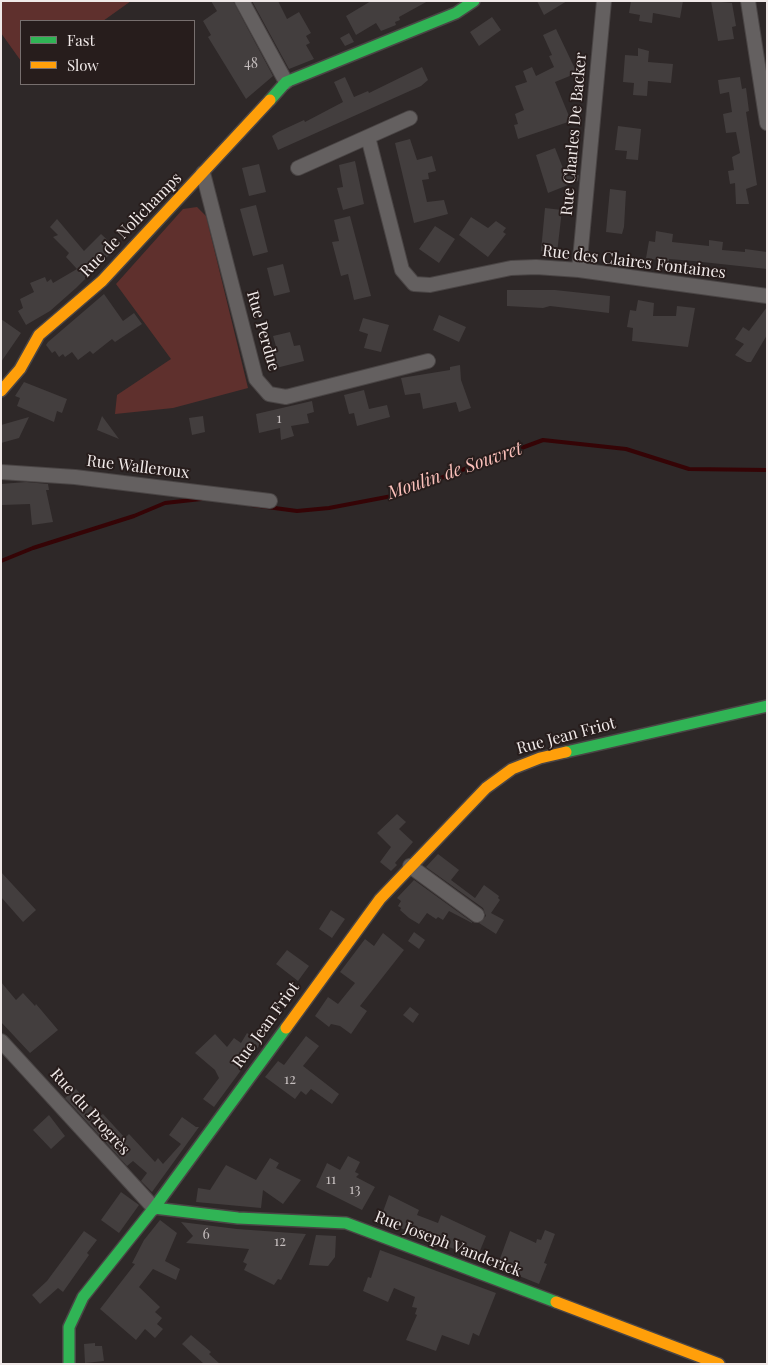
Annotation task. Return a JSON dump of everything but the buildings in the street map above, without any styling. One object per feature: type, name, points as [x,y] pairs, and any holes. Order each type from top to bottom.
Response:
[{"type":"street","points":[[242,1],[286,82],[456,13],[474,1]]},
{"type":"street","name":"Rue Charles De Backer","points":[[579,270],[604,1]]},
{"type":"street","points":[[748,1],[767,123]]},
{"type":"street","name":"Rue de Nolichamps","points":[[1,391],[20,369],[39,335],[102,281],[286,82]]},
{"type":"street","points":[[298,168],[410,118]]},
{"type":"street","name":"Rue des Claires Fontaines","points":[[368,137],[402,270],[414,284],[430,285],[511,268],[579,270],[767,296]]},
{"type":"street","name":"Rue Perdue","points":[[203,173],[256,379],[269,394],[286,397],[428,361]]},
{"type":"street","name":"Rue Walleroux","points":[[1,472],[75,477],[270,501]]},
{"type":"street","name":"Rue Jean Friot","points":[[69,1364],[69,1327],[83,1297],[154,1208],[380,899],[486,788],[512,768],[540,758],[767,706]]},
{"type":"street","points":[[410,866],[477,915]]},
{"type":"street","name":"Rue du Progrès","points":[[1,1041],[154,1208]]},
{"type":"street","name":"Rue Joseph Vanderick","points":[[154,1208],[238,1218],[346,1223],[720,1364]]},
{"type":"shaded area","points":[[1,1],[131,1],[104,20],[20,20],[20,60],[1,33]]},
{"type":"shaded area","points":[[197,207],[206,216],[248,388],[173,408],[115,414],[117,395],[171,359],[116,284],[183,209]]},
{"type":"waterway","name":"Moulin de Souvret","points":[[252,505],[297,511],[329,508],[392,496],[543,440],[626,449],[689,469],[767,470]]},
{"type":"waterway","name":"Moulin de Souvret","points":[[1,561],[33,548],[134,516],[165,503],[201,499]]},
{"type":"traffic: fast","points":[[270,100],[286,82],[456,13],[474,1]]},
{"type":"traffic: fast","points":[[566,752],[767,706]]},
{"type":"traffic: fast","points":[[69,1364],[69,1327],[83,1297],[154,1208],[286,1028]]},
{"type":"traffic: fast","points":[[154,1208],[238,1218],[346,1223],[556,1302]]},
{"type":"traffic: slow","points":[[1,391],[20,369],[39,335],[102,281],[270,100]]},
{"type":"traffic: slow","points":[[286,1028],[380,899],[486,788],[512,769],[540,758],[566,752]]},
{"type":"traffic: slow","points":[[556,1302],[719,1364]]}]
